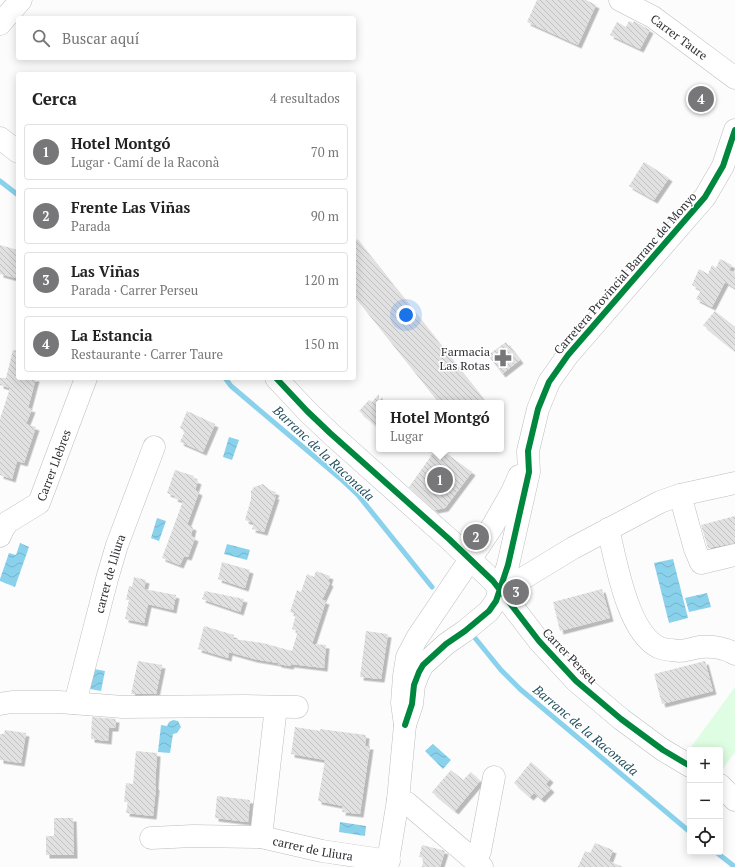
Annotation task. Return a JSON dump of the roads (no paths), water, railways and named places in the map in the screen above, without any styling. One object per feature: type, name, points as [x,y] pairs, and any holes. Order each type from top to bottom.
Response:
[{"type":"street","points":[[0,24],[21,0]]},
{"type":"street","name":"Carrer Taure","points":[[620,0],[653,17],[735,78]]},
{"type":"street","name":"Carretera Provincial Barranc del Monyo","points":[[388,864],[398,800],[405,725],[402,703],[402,686],[407,657],[417,638],[492,527],[512,492],[528,451],[538,409],[549,382],[568,354],[705,197],[723,166],[735,130]]},
{"type":"street","points":[[0,138],[16,150]]},
{"type":"street","name":"Carrer Llebres","points":[[0,536],[8,522],[39,503],[85,380]]},
{"type":"street","name":"Carrer Perseu","points":[[278,380],[330,433],[449,539],[501,589],[535,635],[576,681],[663,750],[687,764]]},
{"type":"street","name":"carrer de Lliura","points":[[75,703],[117,545],[154,448]]},
{"type":"street","name":"Carretera Provincial Barranc del Monyo","points":[[405,725],[412,704],[414,685],[423,665],[446,644],[465,631],[489,611],[496,601],[508,566],[528,472],[528,451]]},
{"type":"street","points":[[501,589],[522,579],[573,548],[649,507],[680,495],[735,483]]},
{"type":"street","points":[[680,495],[695,549],[701,563],[735,555]]},
{"type":"street","points":[[608,529],[628,606],[642,633],[649,642],[659,648],[680,651],[700,647],[716,647],[735,654]]},
{"type":"street","points":[[0,704],[43,702],[124,707],[298,707]]},
{"type":"street","name":"carrer de Lliura","points":[[261,837],[276,707]]},
{"type":"street","points":[[478,864],[494,777]]},
{"type":"street","points":[[723,788],[735,800]]},
{"type":"street","points":[[398,800],[407,803],[478,864]]},
{"type":"street","name":"carrer de Lliura","points":[[151,838],[192,836],[261,837],[388,864]]},
{"type":"water","points":[[229,437],[239,440],[232,460],[223,457]]},
{"type":"water","points":[[157,518],[166,521],[159,541],[151,538]]},
{"type":"water","points":[[20,543],[29,547],[15,587],[0,581],[0,579],[9,553],[16,555]]},
{"type":"water","points":[[227,544],[250,550],[247,560],[224,554]]},
{"type":"water","points":[[673,559],[688,618],[669,623],[654,563]]},
{"type":"water","points":[[707,593],[711,607],[689,612],[685,598]]},
{"type":"water","points":[[94,669],[105,671],[101,691],[90,689]]},
{"type":"water","points":[[173,720],[178,721],[181,727],[177,733],[173,734],[170,753],[158,752],[161,725],[167,726],[169,722]]},
{"type":"water","points":[[433,744],[451,760],[443,769],[425,751]]},
{"type":"water","points":[[340,822],[366,826],[365,836],[339,832]]},
{"type":"waterway","name":"Barranc de la Raconada","points":[[0,181],[16,193]]},
{"type":"waterway","name":"Barranc de la Raconada","points":[[226,380],[231,386],[358,495],[432,587]]},
{"type":"waterway","name":"Barranc de la Raconada","points":[[475,638],[501,670],[520,689],[687,829]]},
{"type":"waterway","name":"Barranc de la Raconada","points":[[720,855],[735,867]]},
{"type":"place","name":"La Estancia","points":[[701,99]]},
{"type":"place","name":"Farmacia Las Rotas","points":[[503,358]]},
{"type":"place","name":"Hotel Montgó","points":[[440,480]]},
{"type":"place","name":"Frente Las Viñas","points":[[476,537]]},
{"type":"place","name":"Las Viñas","points":[[516,592]]}]
